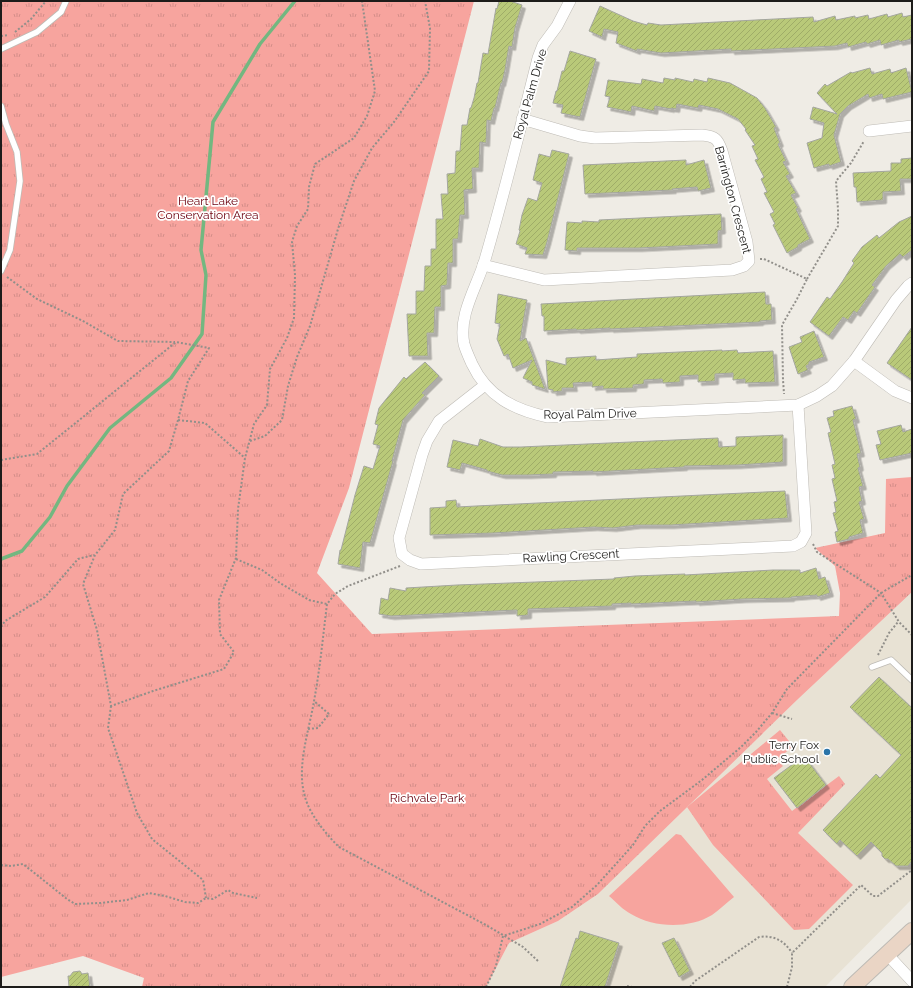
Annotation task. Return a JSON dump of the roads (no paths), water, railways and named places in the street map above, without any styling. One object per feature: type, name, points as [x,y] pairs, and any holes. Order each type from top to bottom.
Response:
[{"type":"street","name":"Royal Palm Drive","points":[[570,1],[557,26],[543,45],[538,58],[483,264],[466,308],[464,343],[467,353],[485,385],[496,396],[517,408],[548,417],[798,404],[817,396],[832,386],[854,361],[896,300],[912,283]]},
{"type":"street","name":"Barrington Crescent","points":[[483,264],[544,280],[732,270],[744,266],[749,261],[747,242],[722,151],[718,141],[711,136],[595,138],[580,136],[522,119]]},
{"type":"street","points":[[869,131],[912,126]]},
{"type":"street","points":[[854,361],[895,391],[912,398]]},
{"type":"street","name":"Rawling Crescent","points":[[485,385],[439,421],[427,441],[400,538],[402,554],[410,560],[421,564],[793,546],[801,542],[806,533],[798,404]]},
{"type":"street","points":[[852,987],[912,931]]},
{"type":"street","points":[[887,954],[912,981]]},
{"type":"lane","points":[[1,49],[37,32],[61,12],[66,1]]},
{"type":"lane","points":[[1,106],[17,152],[20,181],[10,250],[1,272]]},
{"type":"lane","points":[[872,667],[891,660],[912,680]]},
{"type":"waterway","points":[[1,559],[22,551],[50,517],[67,486],[110,428],[171,378],[202,334],[206,275],[201,250],[213,122],[260,44],[295,1]]},
{"type":"place","name":"Terry Fox Public School","points":[[827,752]]},
{"type":"park label","name":"Heart Lake Conservation Area","points":[[208,208]]},
{"type":"park label","name":"Richvale Park","points":[[427,798]]}]
